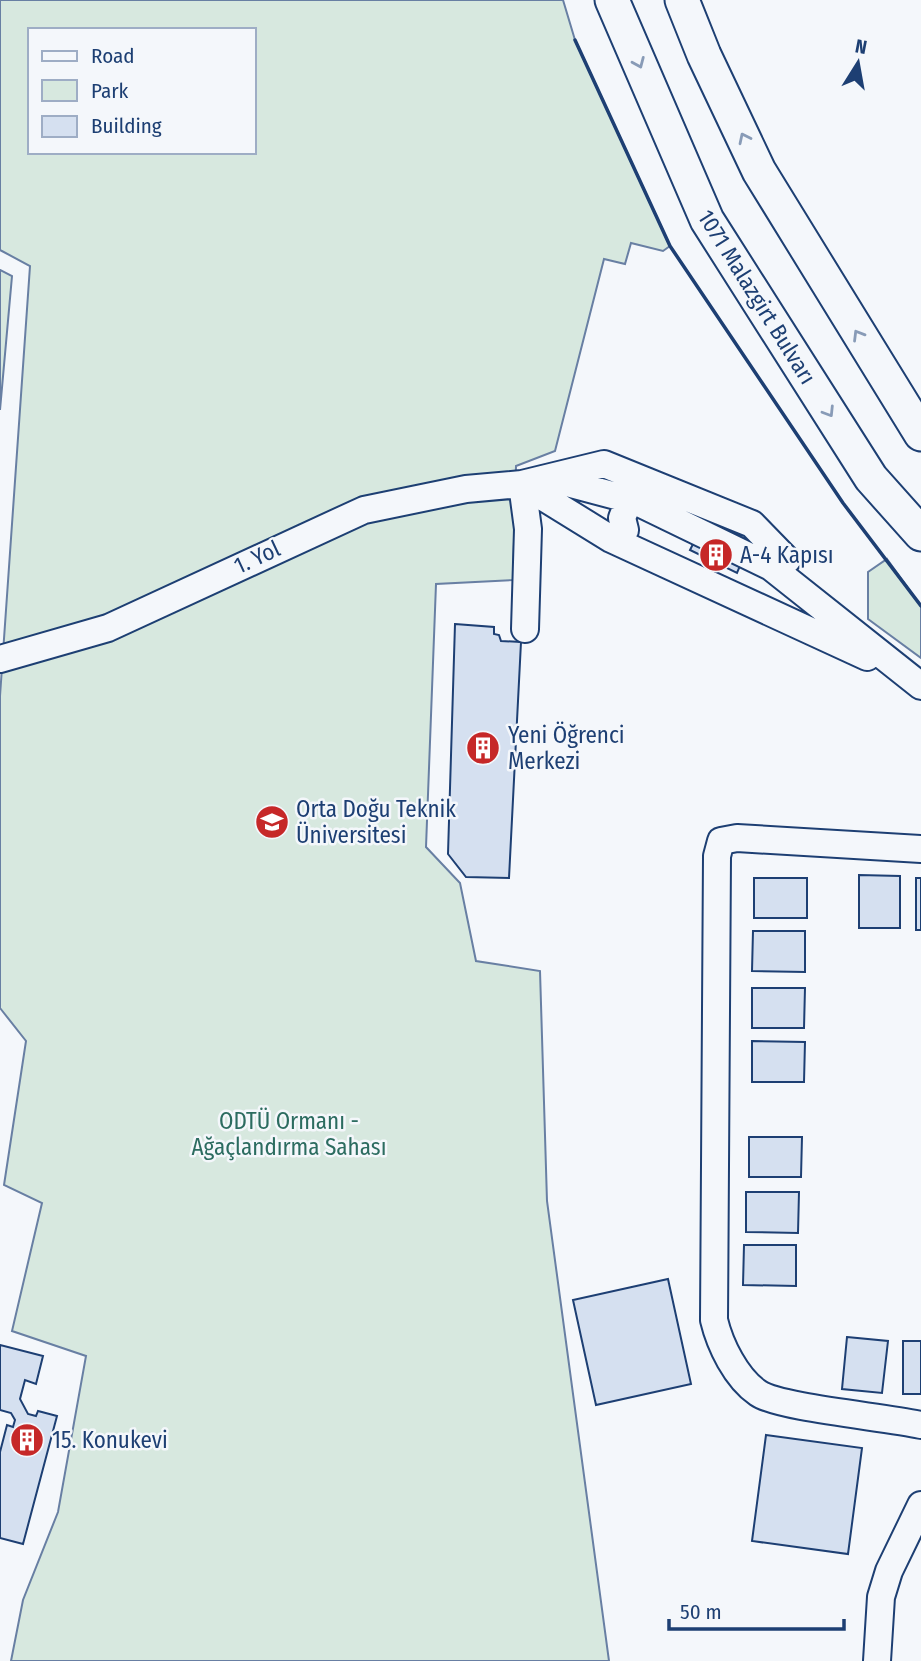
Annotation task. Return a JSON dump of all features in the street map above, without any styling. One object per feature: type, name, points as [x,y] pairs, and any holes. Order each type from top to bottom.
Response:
[{"type":"main road","name":"1071 Malazgirt Bulvarı","points":[[612,0],[707,220],[871,478],[921,534]]},
{"type":"main road","points":[[682,0],[704,55],[759,171],[888,385],[921,434]]},
{"type":"street","name":"1. Yol","points":[[0,659],[108,628],[363,510],[466,489],[602,477],[707,520],[779,564]]},
{"type":"street","points":[[535,481],[635,501],[779,564],[858,623],[897,670]]},
{"type":"street","points":[[535,481],[625,530],[743,584],[768,614]]},
{"type":"street","points":[[535,481],[611,539],[768,614],[897,670],[921,686]]},
{"type":"street","points":[[525,628],[528,529],[535,481]]},
{"type":"street","points":[[625,530],[622,518],[626,508],[635,501]]},
{"type":"street","points":[[921,849],[737,838],[721,841],[717,856],[714,1320],[718,1339],[744,1379],[769,1399],[921,1425]]},
{"type":"street","points":[[877,1661],[881,1597],[889,1571],[921,1505]]},
{"type":"green space","name":"ODTÜ Ormanı - Ağaçlandırma Sahası","points":[[0,0],[563,0],[575,40],[670,246],[663,251],[631,243],[625,264],[604,259],[555,451],[516,466],[513,580],[436,584],[426,847],[460,883],[476,961],[540,971],[547,1201],[609,1661],[11,1661],[23,1600],[58,1512],[86,1356],[12,1331],[42,1203],[4,1185],[26,1041],[0,1008],[0,696],[30,266],[0,250]]},
{"type":"green space","points":[[0,270],[12,276],[0,410]]},
{"type":"green space","points":[[887,559],[921,606],[921,658],[868,619],[868,572]]},
{"type":"building","name":"A-4 Kapısı","points":[[696,538],[742,561],[737,573],[690,550]]},
{"type":"building","name":"Yeni Öğrenci Merkezi","points":[[455,624],[494,627],[494,634],[499,635],[501,641],[521,642],[509,878],[466,877],[448,854]]},
{"type":"building","points":[[859,875],[900,876],[900,928],[859,928]]},
{"type":"building","points":[[754,878],[807,878],[807,918],[754,918]]},
{"type":"building","points":[[916,878],[921,878],[921,930],[916,930]]},
{"type":"building","points":[[753,931],[805,931],[805,972],[752,971]]},
{"type":"building","points":[[752,988],[805,988],[804,1028],[752,1028]]},
{"type":"building","points":[[752,1041],[805,1042],[804,1082],[752,1082]]},
{"type":"building","points":[[749,1137],[802,1137],[801,1177],[749,1177]]},
{"type":"building","points":[[746,1192],[799,1192],[798,1233],[746,1232]]},
{"type":"building","points":[[744,1245],[796,1245],[796,1286],[743,1285]]},
{"type":"building","points":[[668,1279],[691,1384],[596,1405],[573,1300]]},
{"type":"building","points":[[847,1337],[888,1341],[882,1393],[842,1389]]},
{"type":"building","points":[[903,1341],[921,1341],[921,1394],[903,1394]]},
{"type":"building","name":"15. Konukevi","points":[[0,1345],[43,1356],[36,1384],[25,1380],[20,1399],[28,1414],[36,1416],[38,1411],[57,1416],[23,1544],[0,1538],[0,1452],[7,1425],[13,1427],[15,1420],[11,1413],[0,1410]]},
{"type":"building","points":[[766,1435],[862,1448],[848,1554],[752,1541]]},
{"type":"wall","points":[[575,40],[670,246],[843,503],[921,606]]},
{"type":"place","name":"A-4 Kapısı","points":[[716,555]]},
{"type":"place","name":"Yeni Öğrenci Merkezi","points":[[483,748]]},
{"type":"place","name":"Orta Doğu Teknik Üniversitesi","points":[[272,822]]},
{"type":"place","name":"15. Konukevi","points":[[27,1440]]}]
